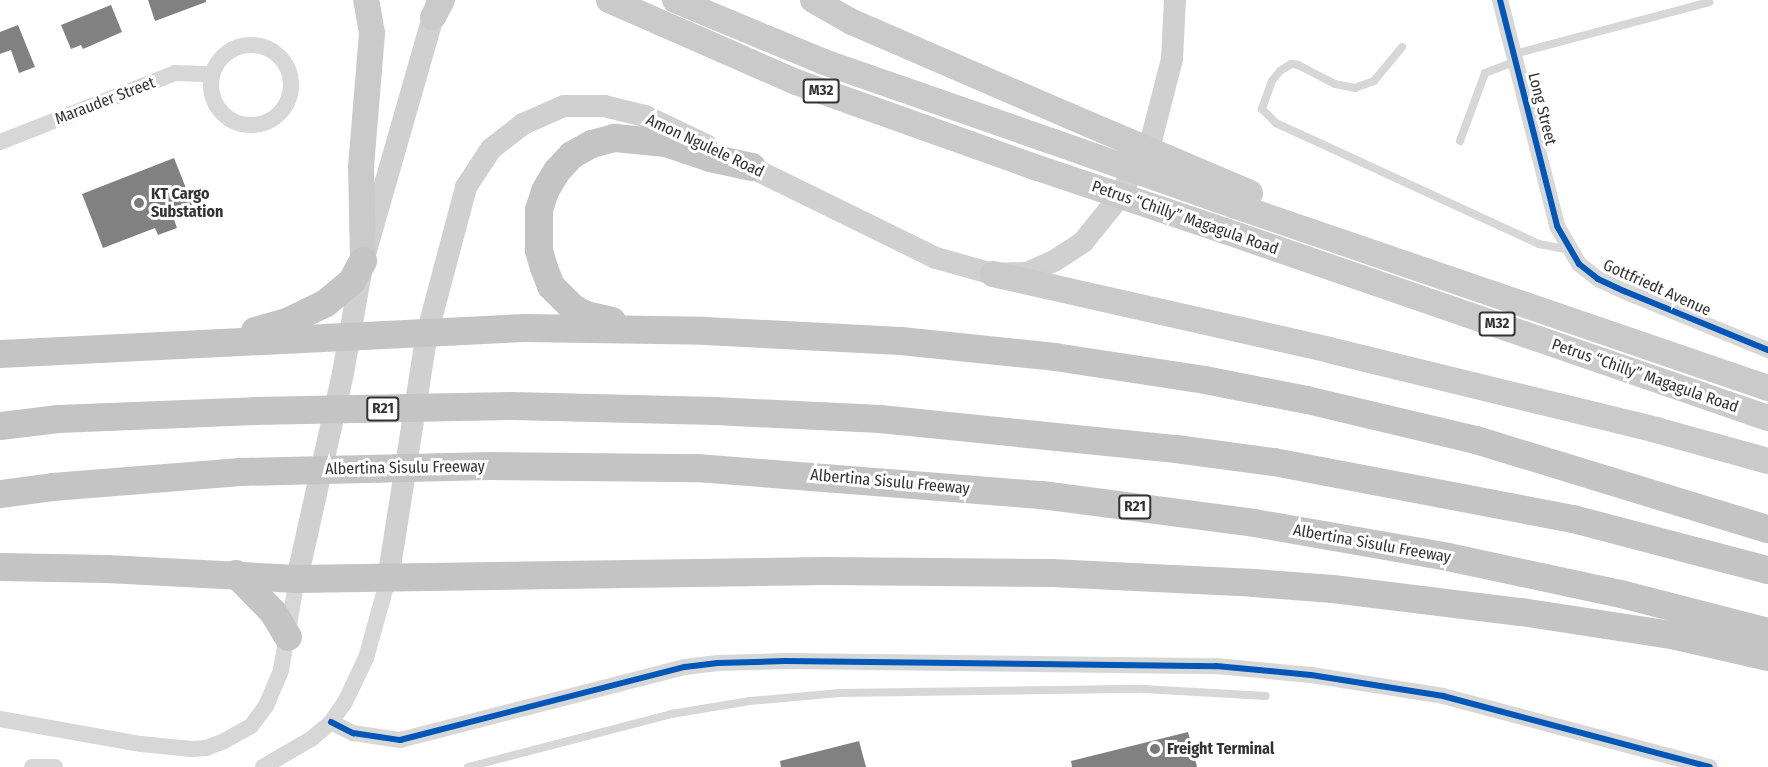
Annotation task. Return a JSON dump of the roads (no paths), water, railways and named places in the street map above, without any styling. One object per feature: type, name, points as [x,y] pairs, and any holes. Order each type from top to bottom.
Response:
[{"type":"highway","points":[[705,331],[603,320],[573,308],[551,285],[544,268],[539,250],[539,210],[551,181],[572,155],[592,144],[615,138],[666,143],[711,158],[752,167]]},
{"type":"highway","points":[[221,341],[289,321],[326,303],[352,281],[363,261]]},
{"type":"highway","points":[[0,354],[221,341],[281,341],[524,328],[705,331],[901,341],[1055,357],[1205,380],[1307,400],[1476,440],[1768,529]]},
{"type":"highway","name":"R21","points":[[0,426],[59,418],[255,411],[512,406],[716,411],[880,419],[1176,449],[1274,462],[1573,519],[1768,570]]},
{"type":"highway","name":"Albertina Sisulu Freeway","points":[[0,494],[53,487],[240,472],[490,466],[697,468],[1042,495],[1254,523],[1448,557],[1621,594],[1768,632]]},
{"type":"highway","points":[[0,567],[236,574],[297,579],[824,571],[1052,573],[1254,582],[1333,589],[1521,612],[1672,635],[1768,657]]},
{"type":"highway","points":[[236,574],[273,612],[288,637]]},
{"type":"main road","points":[[363,261],[361,167],[372,33],[366,0]]},
{"type":"main road","name":"Petrus “Chilly” Magagula Road","points":[[609,0],[796,82],[1038,168],[1768,418]]},
{"type":"main road","name":"Petrus “Chilly” Magagula Road","points":[[675,0],[824,62],[1051,141],[1243,199],[1446,277],[1768,388]]},
{"type":"main road","points":[[813,0],[852,22],[1067,115],[1243,199]]},
{"type":"main road","name":"Amon Ngulele Road","points":[[388,579],[427,333],[466,188],[491,149],[523,124],[564,106],[604,106],[645,116],[936,258],[993,274],[1027,273],[1054,261],[1083,242],[1117,200],[1152,137],[1172,59],[1175,0]]},
{"type":"main road","points":[[297,579],[350,336],[363,261],[437,6]]},
{"type":"main road","points":[[993,274],[1340,353],[1656,430],[1768,461]]},
{"type":"street","name":"Long Street","points":[[1500,0],[1557,226]]},
{"type":"street","points":[[257,45],[275,52],[288,67],[292,86],[287,104],[274,119],[255,125],[236,123],[220,111],[212,94],[212,74],[221,57],[237,47],[257,45]]},
{"type":"street","name":"Marauder Street","points":[[0,142],[176,73],[212,74]]},
{"type":"street","name":"Gottfriedt Avenue","points":[[1557,226],[1579,264],[1598,279],[1768,350]]},
{"type":"street","points":[[0,719],[141,744],[206,748],[251,726],[266,706],[281,670],[297,579]]},
{"type":"street","points":[[263,767],[297,749],[331,722],[345,702],[366,658],[388,579]]},
{"type":"street","points":[[331,722],[353,733],[400,740],[685,667],[718,663],[797,661],[1204,665],[1311,675],[1443,696],[1710,767]]},
{"type":"street","points":[[32,767],[55,767]]},
{"type":"lane","points":[[1460,141],[1485,73],[1515,58],[1709,2]]},
{"type":"lane","points":[[1402,47],[1379,77],[1362,87],[1335,84],[1298,65],[1291,64],[1280,70],[1272,81],[1262,109],[1276,123],[1539,244],[1570,250]]},
{"type":"lane","points":[[468,767],[671,714],[761,700],[840,693],[1144,689],[1266,696]]},
{"type":"place","name":"KT Cargo Substation","points":[[139,203]]},
{"type":"place","name":"Freight Terminal","points":[[1155,749]]}]
